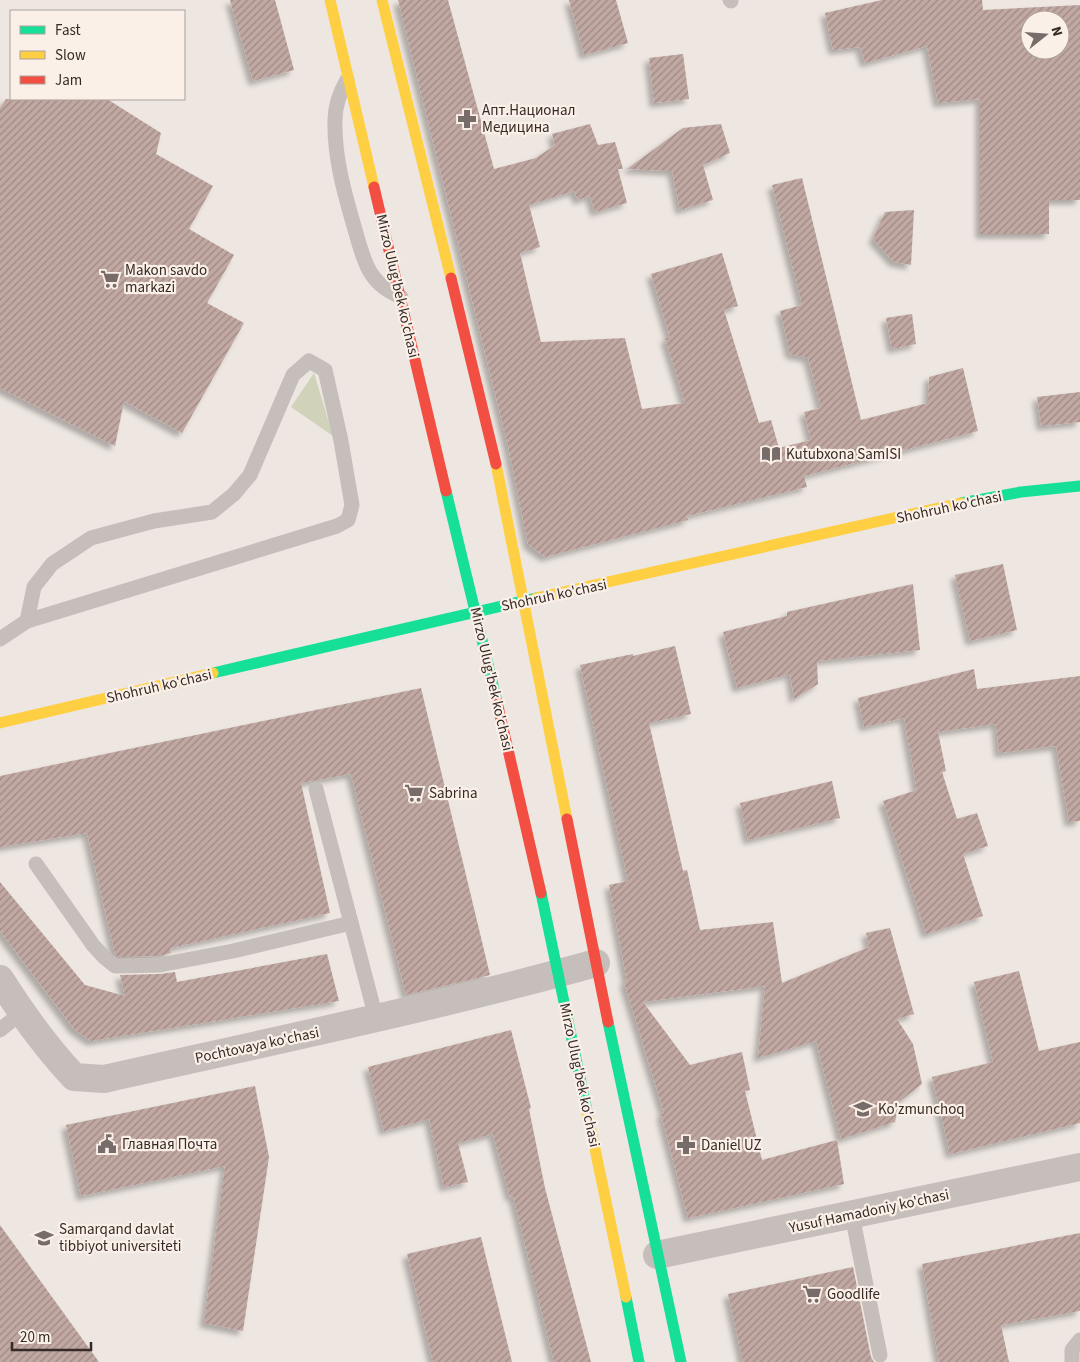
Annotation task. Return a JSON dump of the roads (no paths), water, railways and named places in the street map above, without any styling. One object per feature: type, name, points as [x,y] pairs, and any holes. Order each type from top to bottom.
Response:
[{"type":"main road","name":"Mirzo Ulug'bek ko'chasi","points":[[330,0],[476,612],[559,973],[639,1362]]},
{"type":"main road","points":[[382,0],[493,450],[596,963],[681,1362]]},
{"type":"main road","name":"Shohruh ko'chasi","points":[[0,723],[476,612],[960,503],[1021,492],[1080,486]]},
{"type":"street","name":"Pochtovaya ko'chasi","points":[[0,980],[21,1014],[74,1077],[104,1079],[376,1018],[596,963]]},
{"type":"street","name":"Yusuf Hamadoniy ko'chasi","points":[[657,1256],[1080,1166]]},
{"type":"lane","points":[[348,76],[340,92],[334,118],[336,141],[347,202],[358,242],[369,270],[384,289],[400,297]]},
{"type":"lane","points":[[0,639],[27,621],[337,526],[348,520],[352,505],[341,440],[325,370],[310,361],[293,375],[250,475],[234,494],[212,512],[154,521],[91,538],[52,564],[34,587],[27,621]]},
{"type":"lane","points":[[316,789],[376,1018]]},
{"type":"lane","points":[[36,864],[92,945],[115,966],[160,965],[351,923]]},
{"type":"lane","points":[[0,1030],[21,1014]]},
{"type":"lane","points":[[852,1215],[880,1355]]},
{"type":"lane","points":[[1072,1362],[1072,1350],[1080,1340]]},
{"type":"place","name":"Апт.Национал Медицина","points":[[467,119]]},
{"type":"place","name":"Makon savdo markazi","points":[[110,279]]},
{"type":"place","name":"Kutubxona SamISI","points":[[771,454]]},
{"type":"place","name":"Sabrina","points":[[414,793]]},
{"type":"place","name":"Ko'zmunchoq","points":[[863,1109]]},
{"type":"place","name":"Главная Почта","points":[[107,1144]]},
{"type":"place","name":"Daniel UZ","points":[[686,1145]]},
{"type":"place","name":"Samarqand davlat tibbiyot universiteti","points":[[44,1238]]},
{"type":"place","name":"Goodlife","points":[[812,1294]]}]
